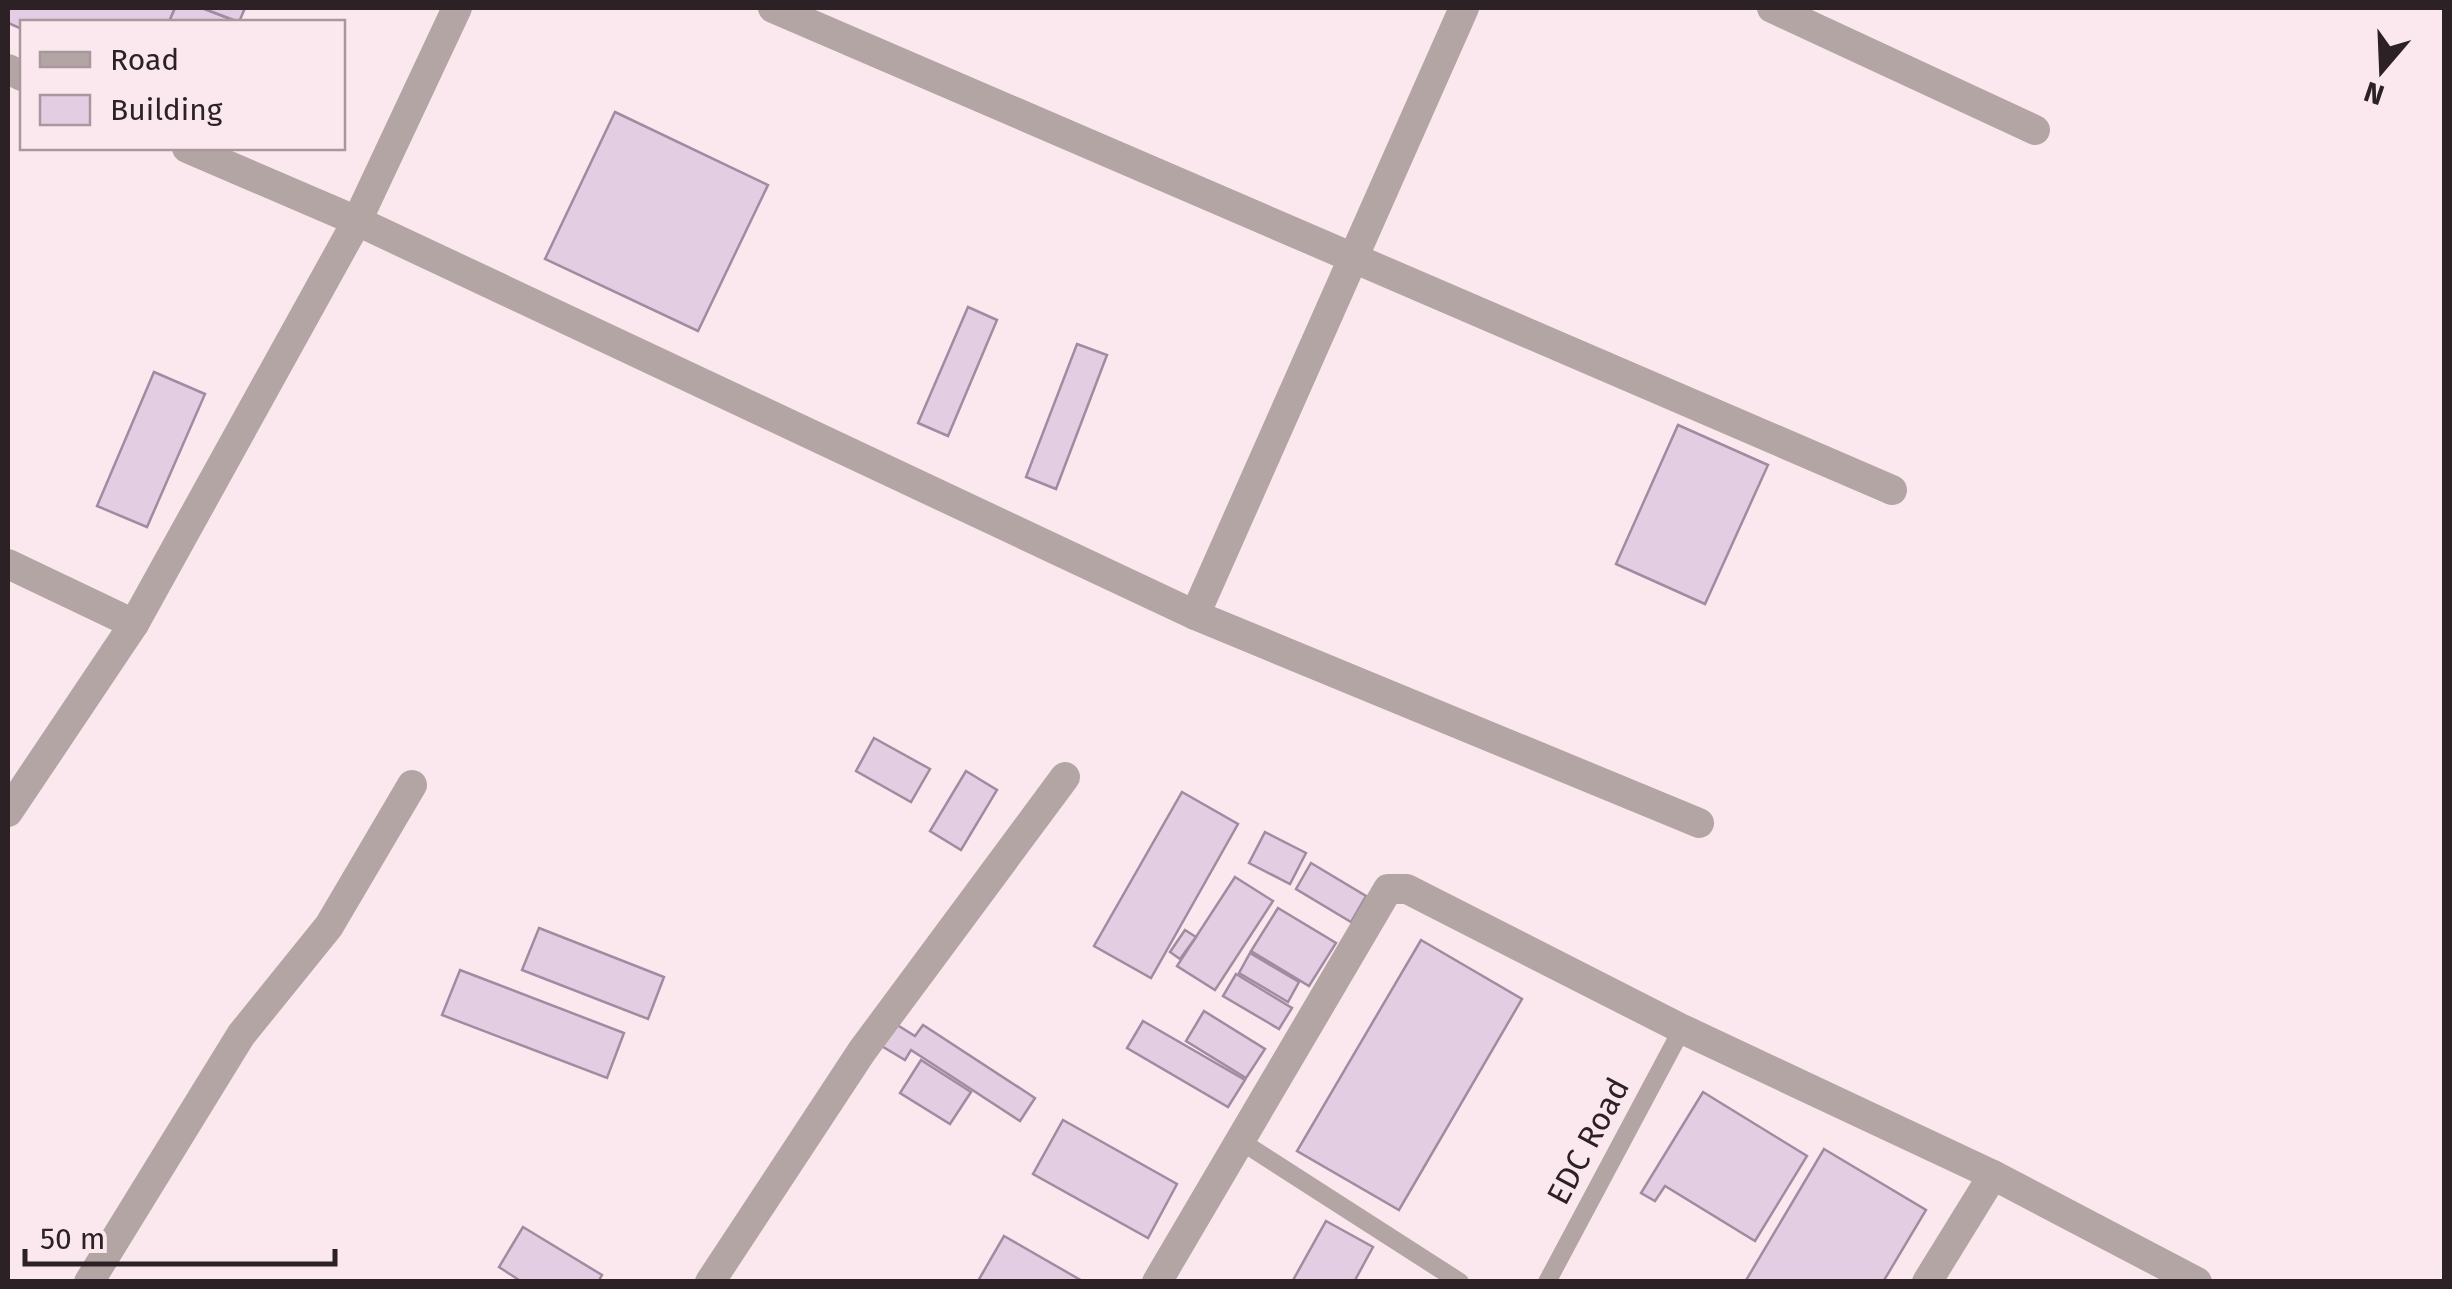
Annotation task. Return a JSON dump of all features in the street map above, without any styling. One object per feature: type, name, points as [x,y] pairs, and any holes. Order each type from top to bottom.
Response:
[{"type":"street","points":[[8,812],[134,624],[357,221],[457,8]]},
{"type":"street","points":[[773,8],[1892,490]]},
{"type":"street","points":[[1195,615],[1464,8]]},
{"type":"street","points":[[1772,8],[2035,130]]},
{"type":"street","points":[[192,150],[357,221],[1195,615],[1699,823]]},
{"type":"street","points":[[8,564],[134,624]]},
{"type":"street","points":[[710,1282],[862,1051],[1065,778]]},
{"type":"street","points":[[89,1282],[241,1036],[329,926],[412,785]]},
{"type":"street","points":[[1157,1282],[1388,889],[1407,890],[1682,1029],[1993,1175],[2197,1282]]},
{"type":"street","points":[[1927,1282],[1993,1175]]},
{"type":"lane","name":"EDC Road","points":[[1547,1282],[1682,1029]]},
{"type":"lane","points":[[1242,1142],[1460,1282]]},
{"type":"building","points":[[8,8],[175,8],[170,20],[20,20],[20,28],[8,23]]},
{"type":"building","points":[[175,8],[202,8],[233,20],[170,20]]},
{"type":"building","points":[[202,8],[245,8],[240,20]]},
{"type":"building","points":[[615,112],[768,185],[698,331],[545,259]]},
{"type":"building","points":[[968,307],[997,320],[948,436],[918,423]]},
{"type":"building","points":[[1077,344],[1107,355],[1056,489],[1026,477]]},
{"type":"building","points":[[154,372],[205,394],[147,527],[97,506]]},
{"type":"building","points":[[1678,425],[1768,465],[1705,604],[1616,564]]},
{"type":"building","points":[[874,738],[930,769],[911,802],[856,771]]},
{"type":"building","points":[[966,771],[997,790],[961,850],[930,831]]},
{"type":"building","points":[[1182,792],[1238,824],[1151,978],[1094,946]]},
{"type":"building","points":[[1265,832],[1306,853],[1290,884],[1249,863]]},
{"type":"building","points":[[1311,863],[1366,896],[1351,922],[1296,889]]},
{"type":"building","points":[[1235,877],[1273,901],[1215,990],[1177,966]]},
{"type":"building","points":[[1278,908],[1336,943],[1309,986],[1251,951]]},
{"type":"building","points":[[539,928],[664,977],[648,1019],[522,970]]},
{"type":"building","points":[[1185,930],[1196,937],[1180,959],[1170,952]]},
{"type":"building","points":[[1421,940],[1522,999],[1399,1210],[1297,1151]]},
{"type":"building","points":[[1250,953],[1299,982],[1288,1002],[1239,973]]},
{"type":"building","points":[[460,970],[624,1033],[607,1078],[442,1015]]},
{"type":"building","points":[[1236,974],[1292,1008],[1279,1029],[1223,996]]},
{"type":"building","points":[[1204,1011],[1265,1049],[1246,1078],[1186,1041]]},
{"type":"building","points":[[1143,1021],[1245,1080],[1228,1107],[1127,1048]]},
{"type":"building","points":[[894,1023],[915,1036],[923,1025],[1035,1098],[1020,1121],[911,1050],[905,1060],[880,1045]]},
{"type":"building","points":[[921,1060],[971,1092],[950,1124],[900,1093]]},
{"type":"building","points":[[1703,1092],[1807,1156],[1755,1241],[1665,1186],[1655,1201],[1641,1193]]},
{"type":"building","points":[[1063,1120],[1177,1184],[1148,1238],[1033,1174]]},
{"type":"building","points":[[1824,1149],[1926,1210],[1883,1282],[1745,1282]]},
{"type":"building","points":[[1326,1221],[1373,1247],[1354,1282],[1292,1282]]},
{"type":"building","points":[[523,1227],[602,1275],[598,1282],[522,1282],[499,1267]]},
{"type":"building","points":[[1004,1236],[1084,1282],[978,1281]]}]
